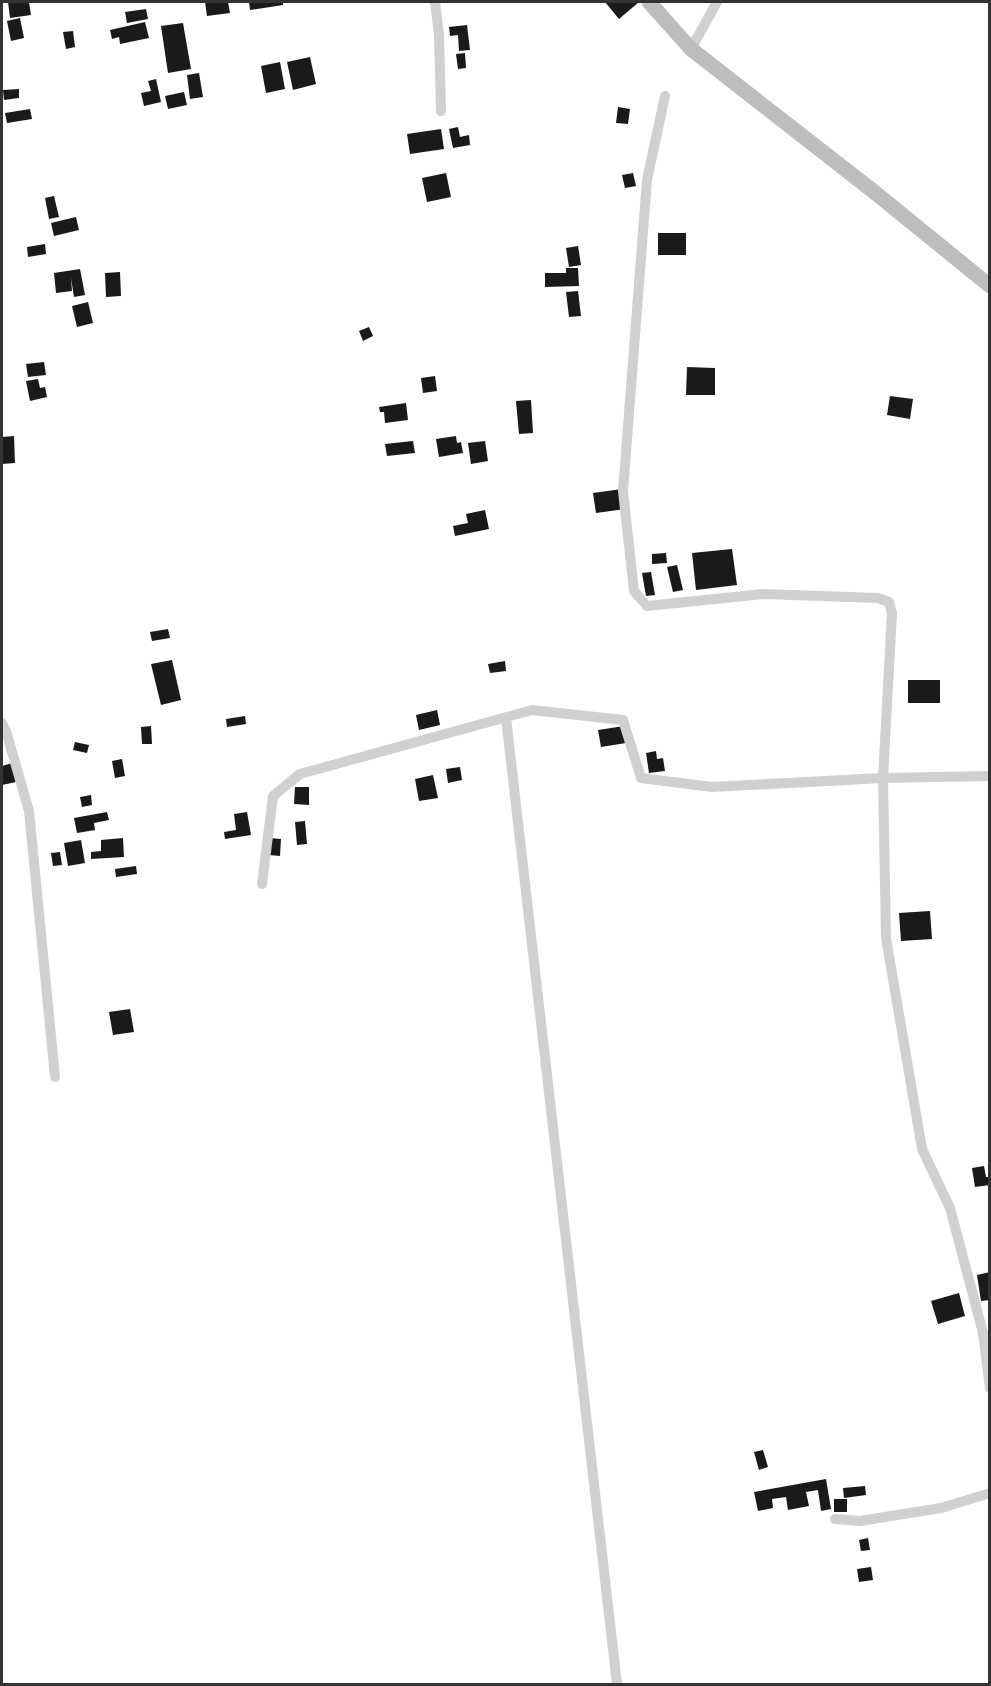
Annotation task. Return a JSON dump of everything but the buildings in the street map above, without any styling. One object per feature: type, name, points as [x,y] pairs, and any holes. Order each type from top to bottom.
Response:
[{"type":"main road","points":[[648,2],[691,49],[990,286]]},
{"type":"street","points":[[435,2],[439,36],[441,111]]},
{"type":"street","points":[[691,49],[717,2]]},
{"type":"street","points":[[665,96],[647,180],[623,491],[634,591],[647,606],[763,594],[878,598],[890,602],[892,613],[883,778],[885,938],[922,1149],[950,1208],[983,1333],[990,1388]]},
{"type":"street","points":[[262,884],[273,796],[300,774],[532,710],[623,720],[641,778],[712,787],[883,778],[990,776]]},
{"type":"street","points":[[506,718],[617,1684]]},
{"type":"street","points":[[2,723],[29,811],[55,1077]]},
{"type":"street","points":[[835,1519],[861,1521],[941,1509],[990,1493]]}]
